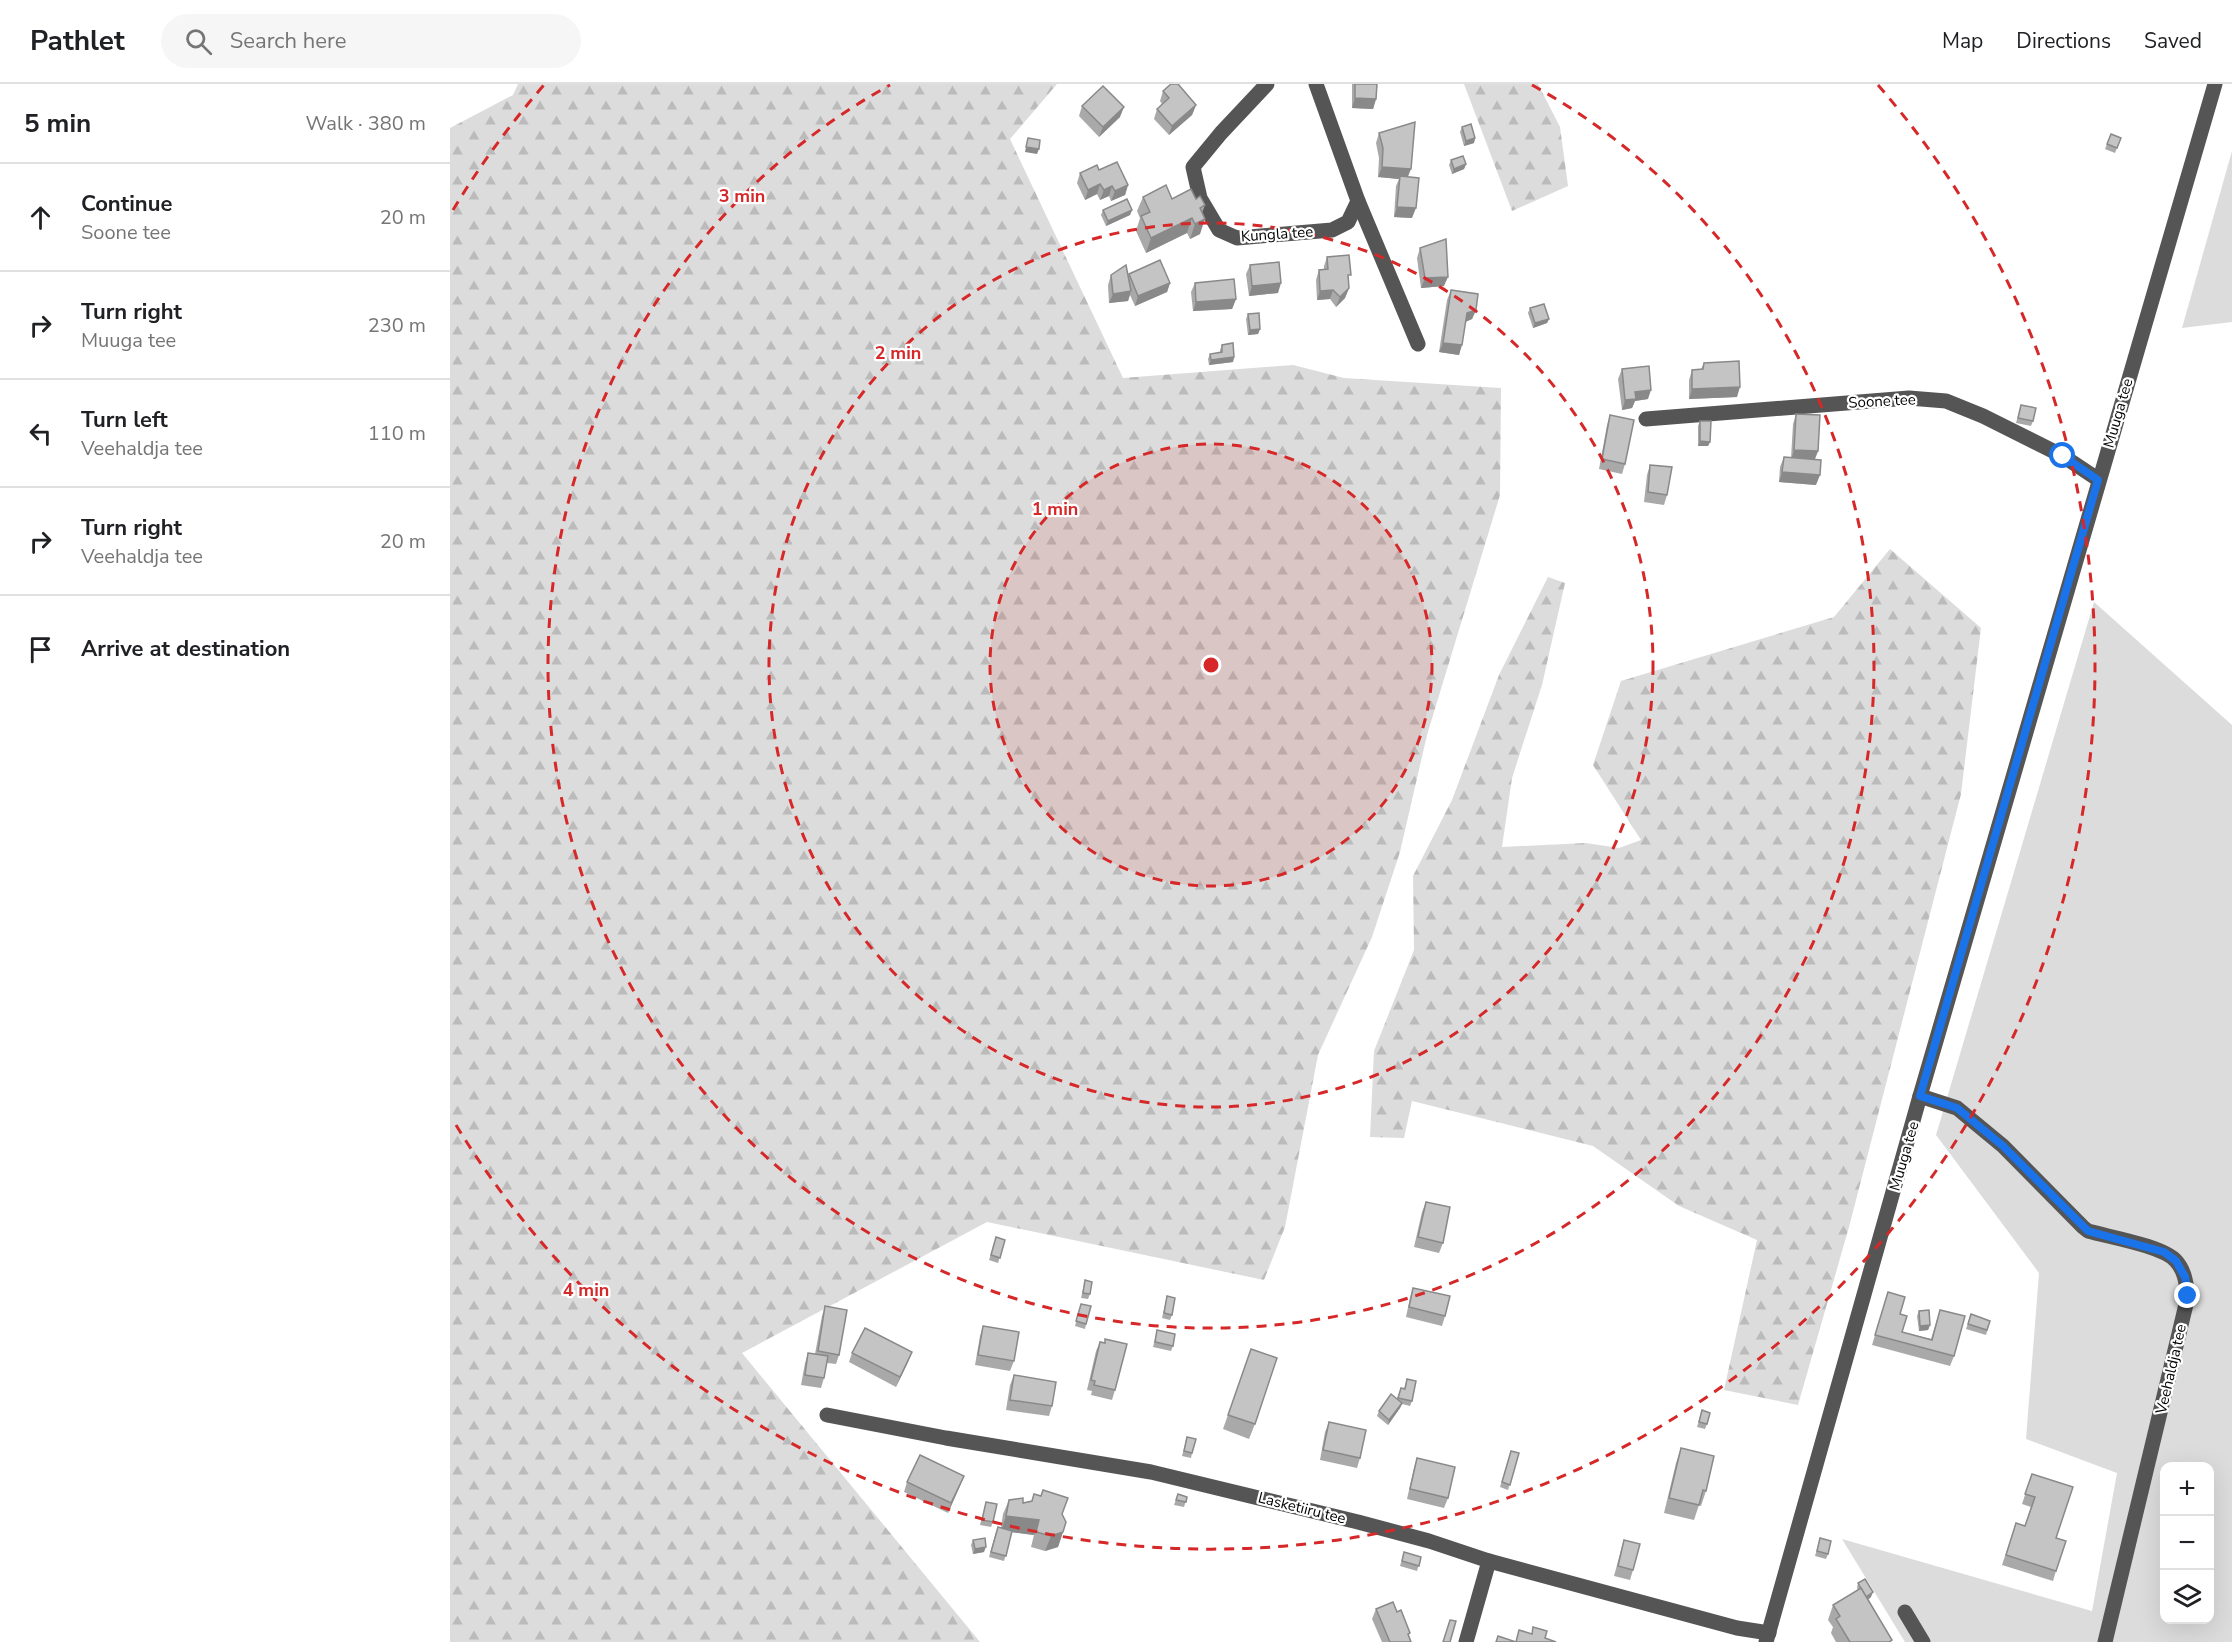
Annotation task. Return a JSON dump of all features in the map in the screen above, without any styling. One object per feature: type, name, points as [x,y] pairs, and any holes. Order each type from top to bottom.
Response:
[{"type":"street","name":"Kungla tee","points":[[1267,84],[1193,167],[1200,198],[1219,230],[1237,238],[1332,230],[1348,222],[1358,201]]},
{"type":"street","points":[[1316,84],[1358,201],[1418,344]]},
{"type":"street","name":"Muuga tee","points":[[1770,1639],[1920,1096],[2215,84]]},
{"type":"street","name":"Soone tee","points":[[1646,419],[1909,398],[1946,400],[2063,456],[2098,480]]},
{"type":"street","name":"Veehaldja tee","points":[[1920,1096],[1957,1108],[2003,1146],[2088,1231],[2164,1252],[2176,1261],[2185,1277],[2188,1296],[2105,1642]]},
{"type":"street","name":"Lasketiiru tee","points":[[827,1415],[946,1438],[1151,1472],[1429,1541],[1490,1561],[1770,1639]]},
{"type":"street","points":[[1466,1642],[1490,1561]]},
{"type":"street","points":[[1905,1612],[1923,1642]]},
{"type":"green space","points":[[518,84],[1057,84],[1010,139],[1123,378],[1293,365],[1344,378],[1501,388],[1500,495],[1427,735],[1400,852],[1372,937],[1318,1055],[1285,1227],[1264,1280],[987,1222],[742,1353],[980,1642],[450,1642],[450,128],[513,95]]},
{"type":"green space","points":[[1464,84],[1538,84],[1560,127],[1568,186],[1512,211]]},
{"type":"green space","points":[[2232,151],[2232,322],[2182,328]]},
{"type":"green space","points":[[1890,549],[1981,628],[1961,794],[1849,1227],[1798,1405],[1724,1390],[1757,1240],[1679,1206],[1593,1146],[1412,1101],[1404,1138],[1370,1137],[1374,1051],[1414,950],[1413,876],[1452,800],[1499,675],[1548,577],[1565,583],[1542,685],[1512,778],[1502,847],[1586,843],[1619,848],[1641,840],[1593,765],[1621,681],[1834,617]]},
{"type":"green space","points":[[2094,602],[2232,725],[2232,1642],[1905,1642],[1842,1539],[2092,1611],[2117,1473],[2026,1439],[2039,1273],[1936,1135]]},
{"type":"building","points":[[1171,84],[1178,84],[1196,105],[1172,126],[1157,109],[1169,98],[1163,91]]},
{"type":"building","points":[[1355,84],[1377,84],[1376,99],[1355,98]]},
{"type":"building","points":[[1103,86],[1124,107],[1103,127],[1082,106]]},
{"type":"building","points":[[1415,122],[1411,169],[1382,167],[1383,148],[1379,133]]},
{"type":"building","points":[[1471,124],[1475,138],[1466,141],[1462,127]]},
{"type":"building","points":[[2111,134],[2121,138],[2117,148],[2107,144]]},
{"type":"building","points":[[1028,138],[1040,140],[1039,149],[1026,147]]},
{"type":"building","points":[[1463,156],[1466,164],[1454,169],[1451,160]]},
{"type":"building","points":[[1117,162],[1128,185],[1115,191],[1112,186],[1104,190],[1100,184],[1088,190],[1080,173],[1097,165],[1099,170]]},
{"type":"building","points":[[1400,176],[1419,178],[1416,208],[1397,207]]},
{"type":"building","points":[[1166,185],[1172,199],[1191,189],[1196,199],[1200,196],[1205,205],[1200,208],[1205,219],[1195,224],[1192,218],[1151,238],[1141,216],[1150,212],[1143,197]]},
{"type":"building","points":[[1127,199],[1132,210],[1108,221],[1103,210]]},
{"type":"building","points":[[1446,239],[1448,277],[1425,278],[1420,248]]},
{"type":"building","points":[[1349,255],[1351,275],[1348,275],[1349,288],[1340,297],[1333,290],[1320,291],[1319,270],[1328,269],[1327,257]]},
{"type":"building","points":[[1160,260],[1170,283],[1138,296],[1129,274]]},
{"type":"building","points":[[1279,262],[1281,283],[1252,286],[1250,265]]},
{"type":"building","points":[[1126,265],[1131,291],[1113,294],[1111,275]]},
{"type":"building","points":[[1234,279],[1236,299],[1196,302],[1195,283]]},
{"type":"building","points":[[1451,290],[1478,294],[1476,310],[1467,313],[1462,345],[1443,343]]},
{"type":"building","points":[[1544,304],[1549,319],[1535,323],[1530,308]]},
{"type":"building","points":[[1259,313],[1260,329],[1250,330],[1248,314]]},
{"type":"building","points":[[1233,343],[1234,357],[1211,360],[1210,354],[1222,352],[1222,345]]},
{"type":"building","points":[[1739,361],[1740,387],[1692,389],[1692,370],[1703,369],[1704,363]]},
{"type":"building","points":[[1649,366],[1651,390],[1635,392],[1636,399],[1625,400],[1622,369]]},
{"type":"building","points":[[2021,405],[2036,408],[2033,421],[2018,418]]},
{"type":"building","points":[[1796,414],[1820,415],[1818,451],[1794,450]]},
{"type":"building","points":[[1610,415],[1634,420],[1625,464],[1602,459]]},
{"type":"building","points":[[1700,421],[1711,421],[1710,442],[1700,441]]},
{"type":"building","points":[[1784,457],[1821,460],[1820,475],[1782,472]]},
{"type":"building","points":[[1650,465],[1672,467],[1667,495],[1648,492]]},
{"type":"building","points":[[1426,1202],[1450,1207],[1443,1243],[1418,1237]]},
{"type":"building","points":[[996,1237],[1005,1240],[1000,1258],[991,1255]]},
{"type":"building","points":[[1085,1280],[1092,1282],[1090,1294],[1083,1293]]},
{"type":"building","points":[[1413,1288],[1450,1296],[1445,1316],[1409,1307]]},
{"type":"building","points":[[1888,1292],[1905,1297],[1900,1314],[1907,1316],[1902,1332],[1932,1340],[1940,1310],[1965,1316],[1954,1356],[1875,1335]]},
{"type":"building","points":[[1167,1296],[1175,1298],[1172,1315],[1164,1313]]},
{"type":"building","points":[[1081,1304],[1091,1306],[1086,1324],[1076,1321]]},
{"type":"building","points":[[825,1306],[847,1310],[839,1355],[818,1351]]},
{"type":"building","points":[[1929,1310],[1930,1325],[1920,1326],[1919,1311]]},
{"type":"building","points":[[1971,1314],[1990,1321],[1987,1330],[1968,1324]]},
{"type":"building","points":[[983,1326],[1019,1332],[1014,1361],[978,1355]]},
{"type":"building","points":[[865,1328],[912,1352],[900,1377],[852,1353]]},
{"type":"building","points":[[1157,1330],[1175,1334],[1173,1346],[1155,1342]]},
{"type":"building","points":[[1105,1339],[1127,1344],[1115,1390],[1094,1385],[1095,1381],[1091,1380],[1100,1342],[1105,1343]]},
{"type":"building","points":[[1251,1349],[1277,1358],[1255,1424],[1228,1415]]},
{"type":"building","points":[[808,1353],[828,1356],[824,1378],[805,1375]]},
{"type":"building","points":[[1014,1375],[1056,1382],[1052,1406],[1010,1400]]},
{"type":"building","points":[[1407,1379],[1416,1381],[1412,1401],[1398,1398],[1401,1388],[1405,1389]]},
{"type":"building","points":[[1391,1394],[1402,1403],[1389,1420],[1379,1411]]},
{"type":"building","points":[[1702,1410],[1710,1413],[1707,1424],[1699,1422]]},
{"type":"building","points":[[1329,1422],[1366,1430],[1360,1458],[1323,1450]]},
{"type":"building","points":[[1187,1437],[1196,1439],[1192,1453],[1184,1451]]},
{"type":"building","points":[[1681,1448],[1714,1456],[1706,1491],[1703,1490],[1699,1505],[1669,1498]]},
{"type":"building","points":[[1511,1451],[1519,1453],[1510,1485],[1502,1482]]},
{"type":"building","points":[[920,1455],[964,1476],[951,1503],[907,1482]]},
{"type":"building","points":[[1417,1458],[1455,1467],[1448,1498],[1410,1489]]},
{"type":"building","points":[[2032,1474],[2073,1487],[2056,1538],[2066,1541],[2056,1571],[2006,1555],[2016,1523],[2025,1526],[2035,1497],[2025,1494]]},
{"type":"building","points":[[1043,1490],[1068,1498],[1062,1514],[1066,1522],[1063,1532],[1051,1536],[1036,1532],[1039,1520],[1006,1516],[1009,1500],[1023,1498],[1023,1503],[1032,1501],[1034,1494],[1041,1496]]},
{"type":"building","points":[[1178,1494],[1187,1497],[1186,1502],[1176,1500]]},
{"type":"building","points":[[986,1502],[997,1504],[993,1522],[982,1520]]},
{"type":"building","points":[[998,1527],[1012,1531],[1006,1556],[991,1552]]},
{"type":"building","points":[[985,1538],[986,1547],[975,1549],[973,1540]]},
{"type":"building","points":[[1820,1538],[1831,1541],[1828,1554],[1817,1551]]},
{"type":"building","points":[[1624,1540],[1640,1544],[1633,1570],[1618,1566]]},
{"type":"building","points":[[1404,1552],[1421,1557],[1419,1566],[1402,1561]]},
{"type":"building","points":[[1865,1579],[1873,1592],[1866,1597],[1858,1583]]},
{"type":"building","points":[[1861,1588],[1892,1640],[1889,1642],[1850,1642],[1836,1619],[1840,1616],[1833,1605]]},
{"type":"building","points":[[1393,1602],[1397,1612],[1401,1610],[1411,1642],[1390,1642],[1376,1609]]},
{"type":"building","points":[[1450,1620],[1456,1621],[1450,1642],[1443,1642]]},
{"type":"building","points":[[1533,1627],[1547,1631],[1545,1638],[1556,1642],[1516,1642],[1519,1630],[1532,1634]]},
{"type":"building","points":[[1498,1636],[1516,1642],[1496,1642]]},
{"type":"route","points":[[2063,456],[2098,480],[1920,1096],[1957,1108],[2003,1146],[2088,1231],[2164,1252],[2176,1261],[2185,1277],[2188,1296]]}]
